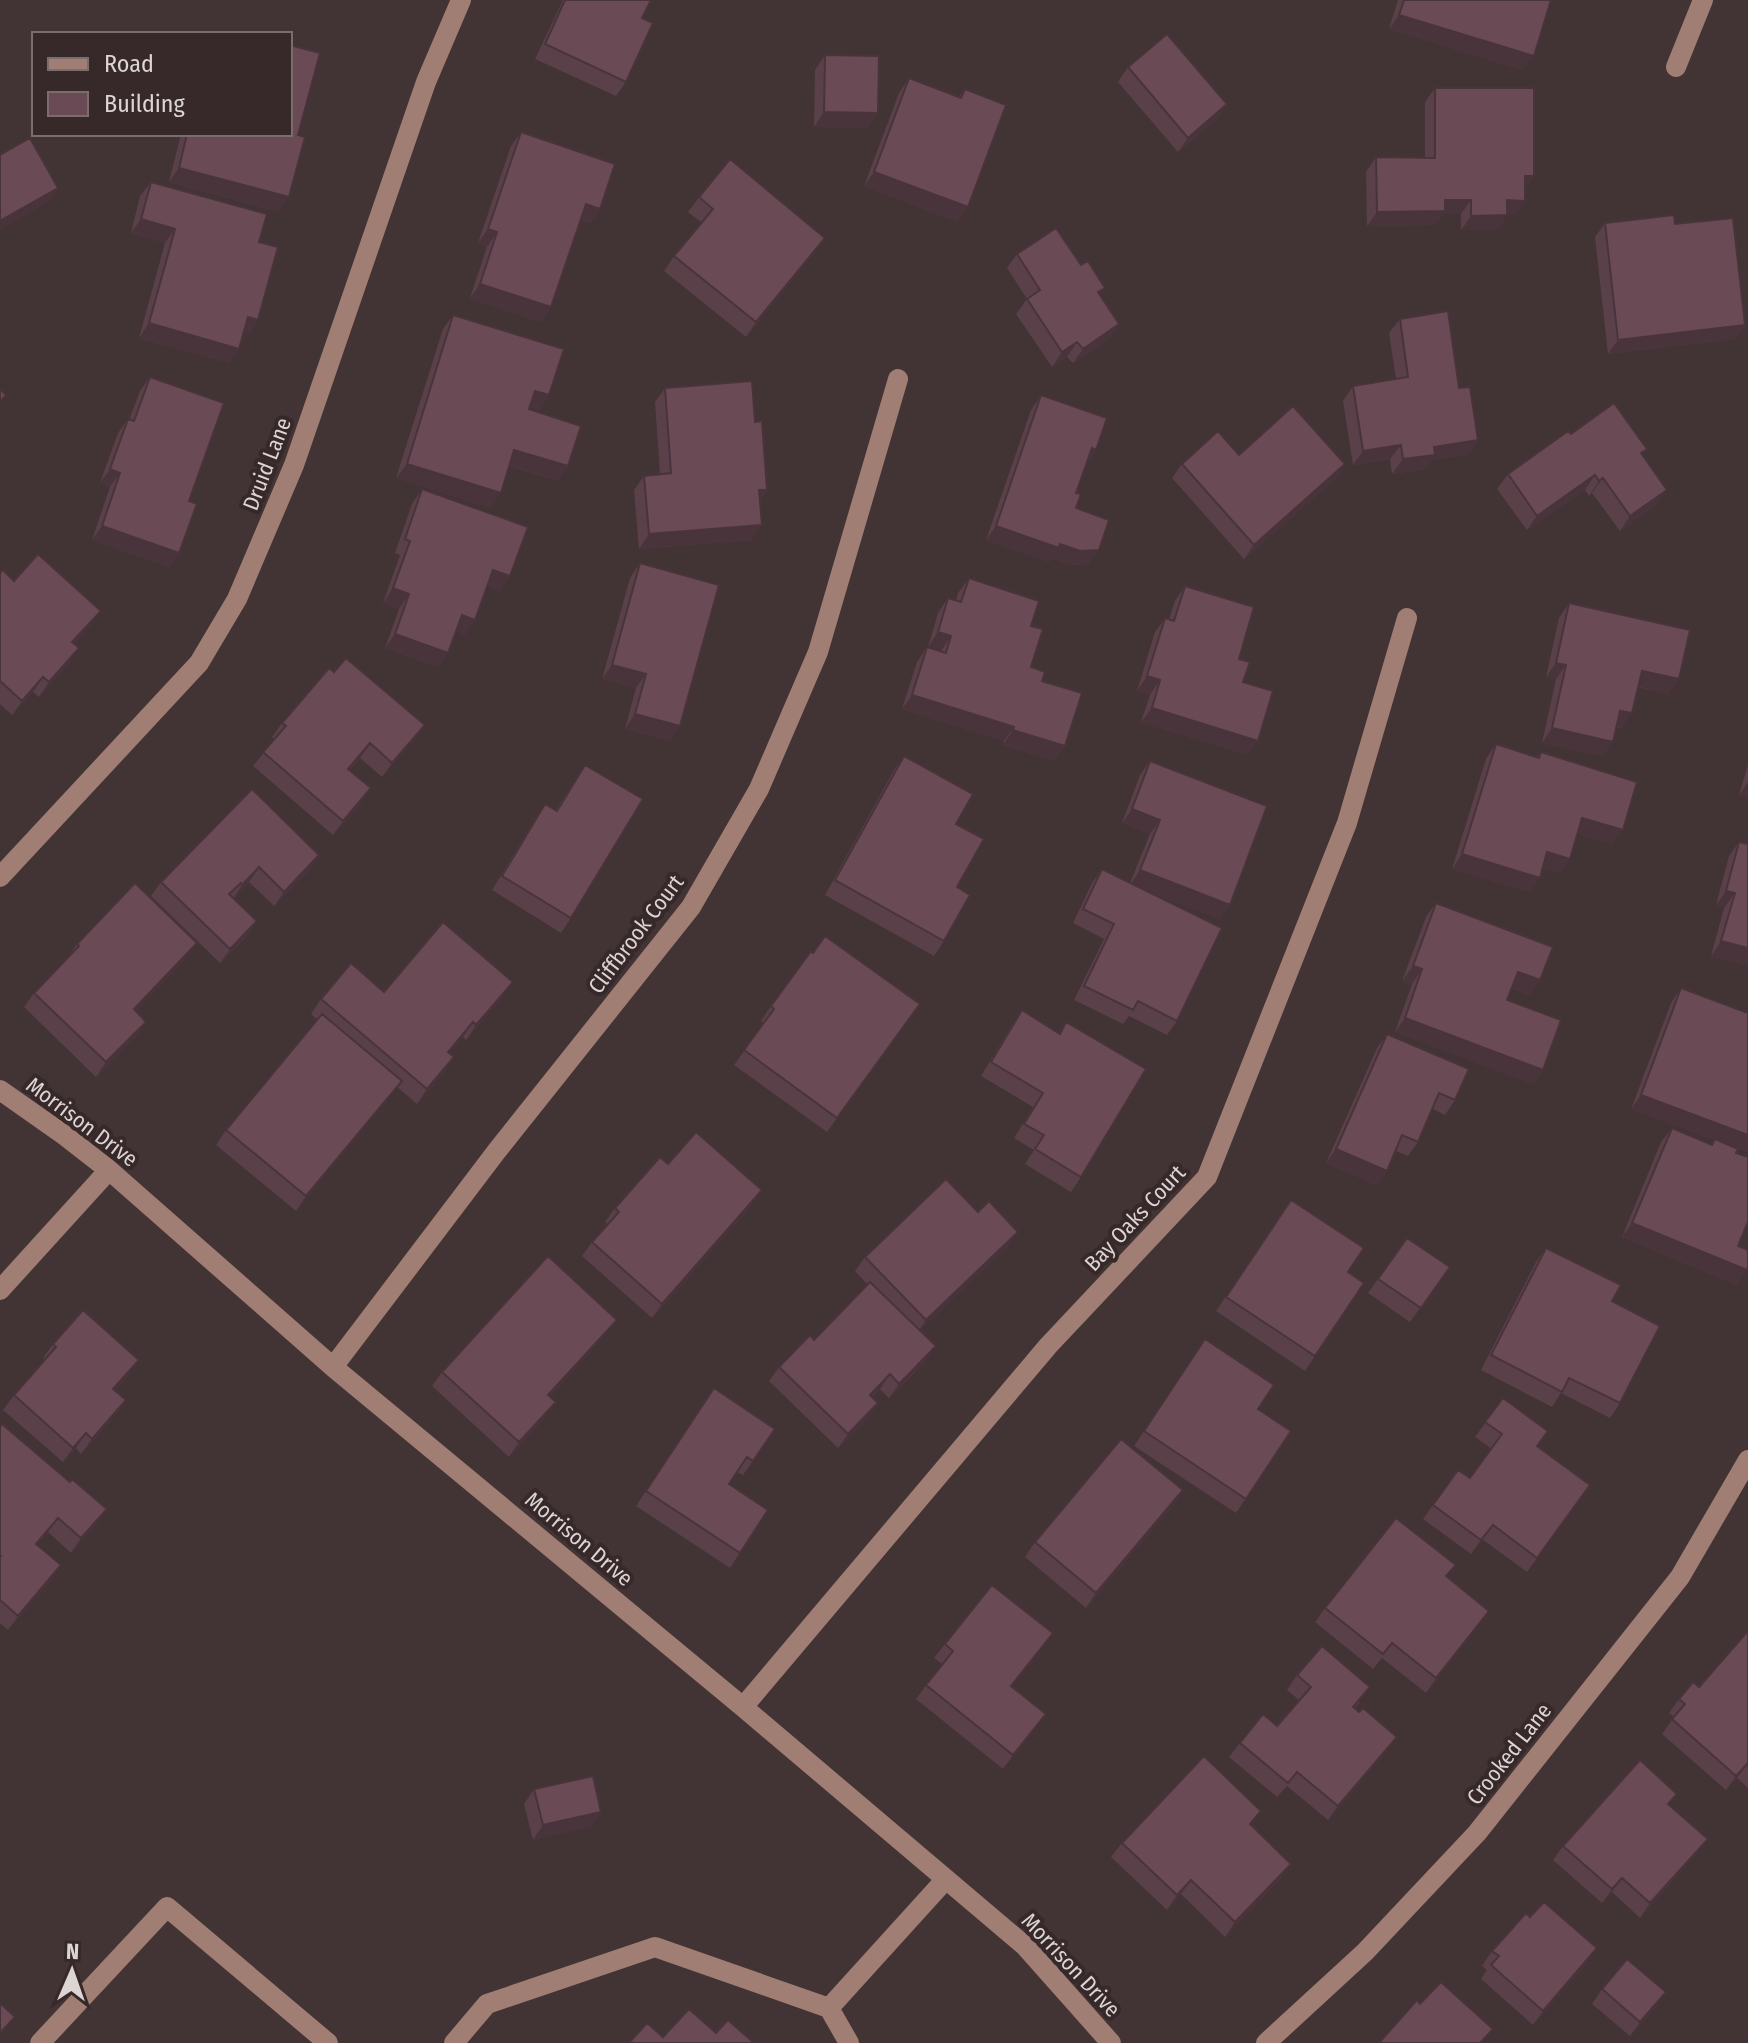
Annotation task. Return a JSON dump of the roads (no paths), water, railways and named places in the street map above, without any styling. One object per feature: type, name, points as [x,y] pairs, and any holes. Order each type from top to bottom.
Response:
[{"type":"street","name":"Druid Lane","points":[[0,877],[199,663],[237,599],[294,465],[426,82],[461,0]]},
{"type":"street","points":[[1676,67],[1703,0]]},
{"type":"street","name":"Cliffbrook Court","points":[[333,1367],[496,1152],[691,907],[752,802],[818,652],[898,379]]},
{"type":"street","name":"Bay Oaks Court","points":[[743,1707],[1048,1346],[1207,1177],[1347,823],[1407,618]]},
{"type":"street","name":"Morrison Drive","points":[[0,1090],[109,1170],[333,1367],[1025,1946],[1111,2043]]},
{"type":"street","points":[[0,1290],[109,1170]]},
{"type":"street","name":"Crooked Lane","points":[[1266,2043],[1365,1952],[1477,1833],[1680,1577],[1748,1460]]},
{"type":"street","points":[[829,2008],[946,1879]]},
{"type":"street","points":[[40,2043],[167,1907],[328,2043]]},
{"type":"street","points":[[454,2043],[487,2004],[655,1947],[829,2008],[849,2043]]}]
